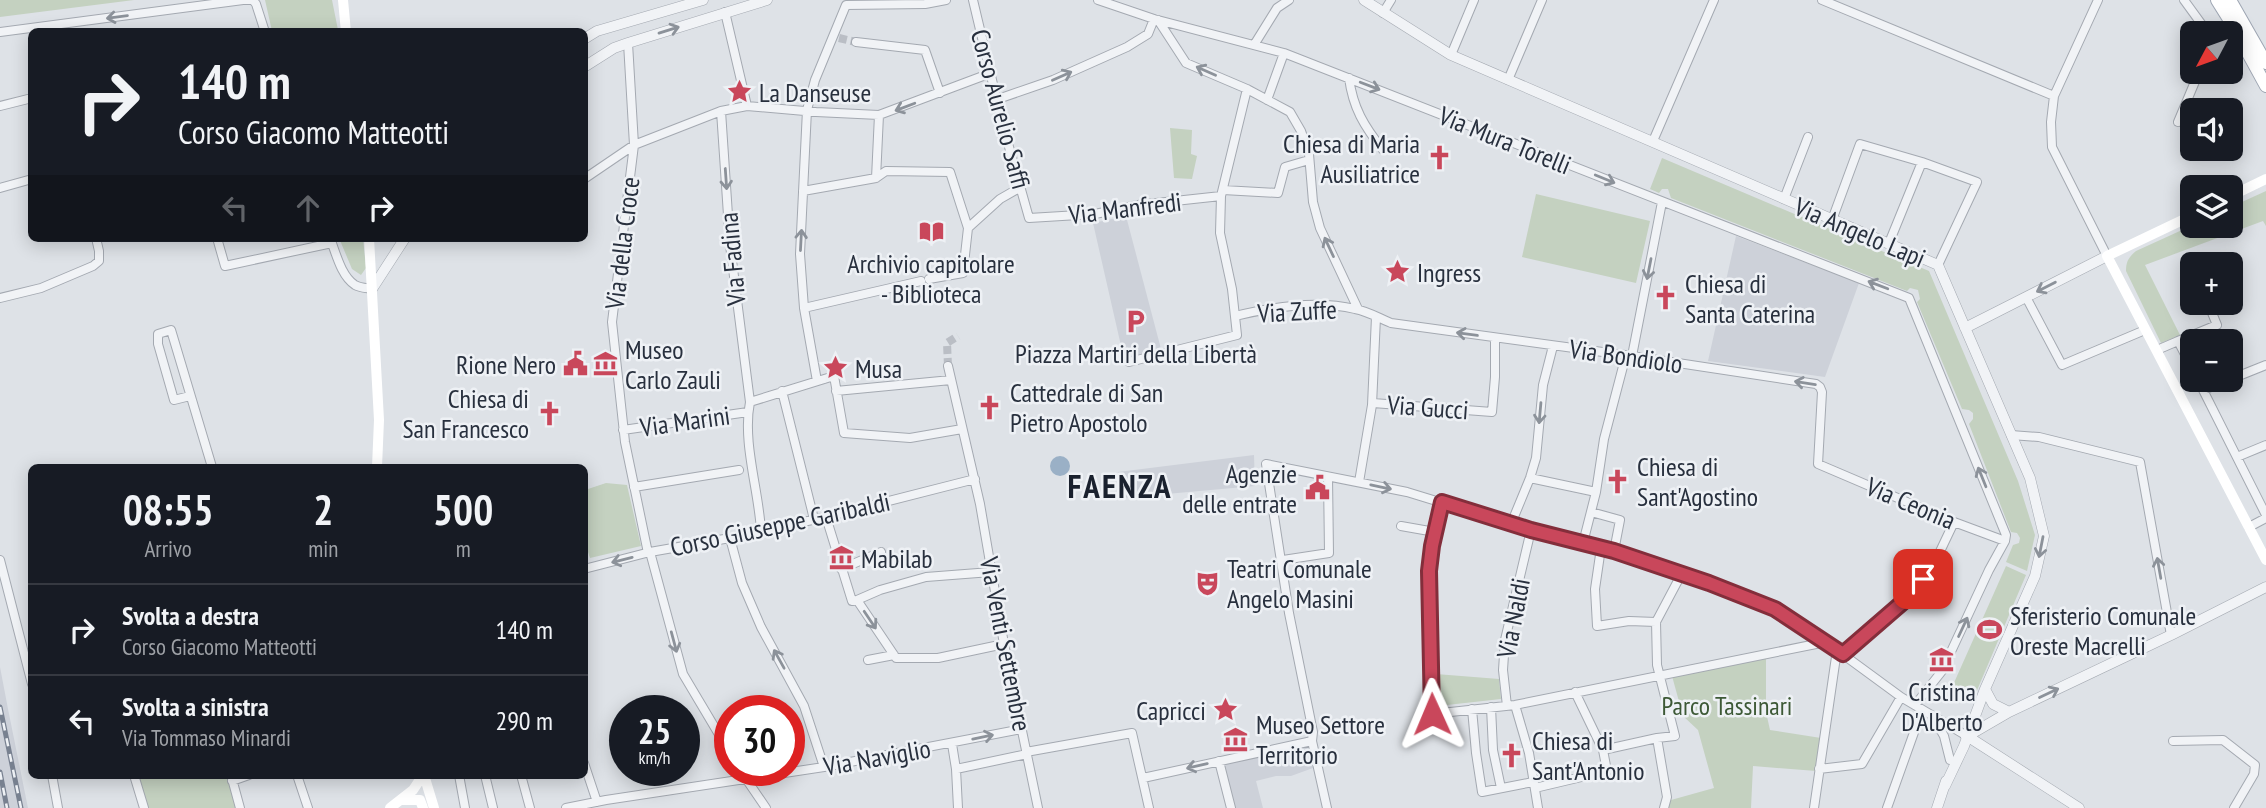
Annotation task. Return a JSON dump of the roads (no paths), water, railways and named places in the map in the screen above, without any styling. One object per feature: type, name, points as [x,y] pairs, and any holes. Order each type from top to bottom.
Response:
[{"type":"main road","points":[[343,0],[346,28]]},
{"type":"main road","points":[[2217,0],[2266,86]]},
{"type":"main road","points":[[2230,0],[2266,63]]},
{"type":"main road","points":[[2243,190],[2266,179]]},
{"type":"main road","points":[[2180,221],[2107,256],[2266,560]]},
{"type":"main road","points":[[369,242],[379,420],[377,464]]},
{"type":"main road","points":[[390,808],[413,790],[421,779]]},
{"type":"main road","points":[[425,779],[434,808]]},
{"type":"main road","points":[[400,801],[420,800],[424,808]]},
{"type":"street","points":[[30,28],[243,0],[256,4],[264,28]]},
{"type":"street","points":[[588,36],[704,0]]},
{"type":"street","points":[[588,64],[614,48],[767,0]]},
{"type":"street","points":[[817,381],[804,308],[800,254],[807,110],[816,80],[836,38],[846,5],[925,4],[946,0]]},
{"type":"street","name":"Corso Aurelio Saffi","points":[[973,0],[1029,218]]},
{"type":"street","name":"Via Mura Torelli","points":[[1098,0],[1156,19],[1284,53],[1909,298],[2006,535],[2006,541]]},
{"type":"street","points":[[1254,46],[1277,8],[1289,0]]},
{"type":"street","name":"Via Angelo Lapi","points":[[1364,0],[1451,55],[1938,265],[2030,478],[2043,536],[2035,576],[1967,736]]},
{"type":"street","points":[[1383,13],[1391,0]]},
{"type":"street","points":[[1451,55],[1474,0]]},
{"type":"street","points":[[1508,80],[1542,0]]},
{"type":"street","points":[[1653,141],[1714,0]]},
{"type":"street","points":[[1822,0],[2054,96]]},
{"type":"street","points":[[1965,328],[2107,256],[2052,148],[2051,122],[2054,96],[2098,0]]},
{"type":"street","points":[[2184,0],[2199,21]]},
{"type":"street","points":[[725,12],[747,106]]},
{"type":"street","points":[[998,99],[1053,80],[1127,47],[1148,34],[1156,19],[1186,63],[1247,89],[1290,112],[1301,131],[1309,160],[1313,202],[1320,228],[1358,309]]},
{"type":"street","points":[[0,32],[28,28]]},
{"type":"street","points":[[856,42],[925,50],[940,93]]},
{"type":"street","name":"Via della Croce","points":[[628,43],[634,145],[612,322],[623,429],[649,553],[683,674],[714,726]]},
{"type":"street","points":[[1267,100],[1284,53]]},
{"type":"street","points":[[588,176],[634,145],[721,111],[747,106],[879,115],[991,73]]},
{"type":"street","points":[[1349,78],[1362,122],[1383,150]]},
{"type":"street","points":[[2178,122],[2194,84]]},
{"type":"street","points":[[1129,362],[1237,335],[1220,233],[1222,193],[1247,89]]},
{"type":"street","points":[[0,106],[28,99]]},
{"type":"street","name":"Via Fadina","points":[[721,111],[730,245],[750,402],[748,412],[751,468],[761,531]]},
{"type":"street","points":[[876,178],[879,115]]},
{"type":"street","points":[[1784,199],[1808,137]]},
{"type":"street","points":[[1832,220],[1860,144],[1977,182],[1938,265]]},
{"type":"street","name":"Via Manfredi","points":[[1029,218],[1095,214],[1222,193],[1278,193],[1285,167],[1309,160]]},
{"type":"street","points":[[1889,243],[1922,162]]},
{"type":"street","points":[[803,191],[876,178],[886,171],[950,172],[968,228],[963,273],[804,308]]},
{"type":"street","points":[[0,188],[28,180]]},
{"type":"street","points":[[968,228],[1000,199],[1021,187]]},
{"type":"street","points":[[1583,543],[1596,492],[1604,439],[1629,355],[1662,202]]},
{"type":"street","points":[[0,298],[41,288],[93,266],[99,261],[97,242]]},
{"type":"street","points":[[218,242],[225,266],[327,242]]},
{"type":"street","points":[[331,242],[351,281],[360,287],[372,289],[402,242]]},
{"type":"street","points":[[2026,297],[2062,365],[2145,330]]},
{"type":"street","name":"Via Zuffe","points":[[1235,316],[1286,306],[1358,309]]},
{"type":"street","name":"Via Bondiolo","points":[[1358,309],[1391,323],[1629,355],[1816,384],[1822,392],[1818,464]]},
{"type":"street","points":[[2157,351],[2217,325],[2213,315]]},
{"type":"street","points":[[1359,482],[1373,403],[1377,317]]},
{"type":"street","points":[[190,396],[174,400],[158,344],[159,334],[171,330],[211,464]]},
{"type":"street","name":"Via Gucci","points":[[1373,403],[1492,412],[1495,338]]},
{"type":"street","points":[[2178,341],[2180,345]]},
{"type":"street","points":[[1511,523],[1536,458],[1543,385],[1553,346]]},
{"type":"street","points":[[2243,374],[2266,365]]},
{"type":"street","name":"Via Venti Settembre","points":[[947,366],[975,480],[1004,645],[1038,808]]},
{"type":"street","points":[[750,402],[834,376],[844,433],[910,438],[962,429]]},
{"type":"street","points":[[836,390],[951,380]]},
{"type":"street","points":[[782,391],[814,519]]},
{"type":"street","points":[[2204,392],[2266,516],[2249,527]]},
{"type":"street","name":"Via Marini","points":[[623,429],[748,412]]},
{"type":"street","points":[[2011,435],[2039,437],[2140,462],[2171,635]]},
{"type":"street","points":[[2237,457],[2266,445]]},
{"type":"street","points":[[1327,808],[1311,741],[1313,732],[1289,612],[1266,464],[1406,492],[1442,502],[1531,530],[1614,551],[1682,573],[1775,609],[1918,708],[2079,808]]},
{"type":"street","name":"Via Ceonia","points":[[1818,464],[1954,522],[2006,541]]},
{"type":"street","points":[[634,487],[739,470]]},
{"type":"street","points":[[1283,560],[1329,553],[1328,477]]},
{"type":"street","points":[[1530,478],[1596,492]]},
{"type":"street","name":"Corso Giuseppe Garibaldi","points":[[588,568],[826,517],[975,480]]},
{"type":"street","points":[[1442,502],[1429,571],[1432,714],[1511,706],[1826,642]]},
{"type":"street","points":[[1591,512],[1620,520],[1614,551]]},
{"type":"street","points":[[826,517],[852,601],[926,577],[991,572]]},
{"type":"street","points":[[1814,808],[1840,652],[1910,596],[1935,562],[1954,522]]},
{"type":"street","points":[[1401,526],[1435,532]]},
{"type":"street","name":"Via Naldi","points":[[1531,530],[1505,640],[1503,670],[1511,706],[1529,753],[1538,808]]},
{"type":"street","points":[[730,538],[742,583],[761,627],[804,706],[824,767]]},
{"type":"street","points":[[1887,808],[1918,708],[1942,671],[1989,570],[2006,541]]},
{"type":"street","points":[[1601,548],[1595,589],[1597,626],[1629,621],[1656,622]]},
{"type":"street","points":[[841,569],[881,552]]},
{"type":"street","points":[[0,560],[28,668]]},
{"type":"street","points":[[1603,750],[1675,736],[1657,665],[1656,622],[1682,573]]},
{"type":"street","points":[[1945,786],[1950,760],[1967,736],[2009,712],[2266,587]]},
{"type":"street","points":[[857,600],[896,658],[938,658],[1004,645]]},
{"type":"street","points":[[869,660],[894,655]]},
{"type":"street","points":[[1985,689],[1993,704],[2009,712]]},
{"type":"street","points":[[1472,709],[1482,792],[1607,771],[1603,750],[1575,692]]},
{"type":"street","points":[[1819,769],[1862,764],[1901,696]]},
{"type":"street","points":[[1491,707],[1493,750],[1506,787]]},
{"type":"street","points":[[1931,714],[1944,736],[1950,760]]},
{"type":"street","name":"Via Naviglio","points":[[805,770],[1022,729]]},
{"type":"street","points":[[956,769],[1132,733],[1149,808]]},
{"type":"street","points":[[1937,808],[1967,736]]},
{"type":"street","points":[[1657,738],[1667,797],[1664,808]]},
{"type":"street","points":[[2173,741],[2222,740],[2251,760],[2255,765],[2254,774],[2234,808]]},
{"type":"street","points":[[1143,778],[1311,741]]},
{"type":"street","points":[[952,744],[958,808]]},
{"type":"street","points":[[1219,761],[1231,808]]},
{"type":"street","points":[[588,775],[597,802]]},
{"type":"street","points":[[52,779],[58,808]]},
{"type":"street","points":[[135,779],[144,808]]},
{"type":"street","points":[[231,779],[240,808]]},
{"type":"street","points":[[298,779],[308,808]]},
{"type":"street","points":[[460,779],[465,808]]},
{"type":"street","points":[[486,779],[493,808]]},
{"type":"street","points":[[522,779],[530,808]]},
{"type":"street","name":"Via Naviglio","points":[[566,808],[714,784]]},
{"type":"street","points":[[752,786],[766,808]]},
{"type":"water","points":[[1060,456],[1067,459],[1070,466],[1067,473],[1060,476],[1053,473],[1050,466],[1053,459]]},
{"type":"tunnel","points":[[839,38],[856,42]]},
{"type":"tunnel","points":[[948,366],[947,343],[958,336]]},
{"type":"railway","points":[[0,707],[21,808]]},
{"type":"railway","points":[[0,772],[7,808]]},
{"type":"place","name":"La Danseuse","points":[[739,92]]},
{"type":"place","name":"Chiesa di Maria Ausiliatrice","points":[[1440,158]]},
{"type":"place","name":"Archivio capitolare - Biblioteca","points":[[931,231]]},
{"type":"place","name":"Ingress","points":[[1397,272]]},
{"type":"place","name":"Chiesa di Santa Caterina","points":[[1665,298]]},
{"type":"place","name":"Piazza Martiri della Libertà","points":[[1136,321]]},
{"type":"place","name":"Rione Nero","points":[[576,364]]},
{"type":"place","name":"Museo Carlo Zauli","points":[[605,364]]},
{"type":"place","name":"Musa","points":[[835,368]]},
{"type":"place","name":"Cattedrale di San Pietro Apostolo","points":[[990,407]]},
{"type":"place","name":"Chiesa di San Francesco","points":[[549,413]]},
{"type":"place","name":"Chiesa di Sant'Agostino","points":[[1617,481]]},
{"type":"place","name":"Agenzie delle entrate","points":[[1317,488]]},
{"type":"place","name":"Mabilab","points":[[841,558]]},
{"type":"place","name":"Teatri Comunale Angelo Masini","points":[[1207,583]]},
{"type":"place","name":"Sferisterio Comunale Oreste Macrelli","points":[[1990,630]]},
{"type":"place","name":"Cristina D'Alberto","points":[[1942,659]]},
{"type":"place","name":"Capricci","points":[[1226,710]]},
{"type":"place","name":"Museo Settore Territorio","points":[[1236,739]]},
{"type":"place","name":"Chiesa di Sant'Antonio","points":[[1512,755]]},
{"type":"district","name":"FAENZA","points":[[1120,485]]},
{"type":"park label","name":"Parco Tassinari","points":[[1727,705]]}]
